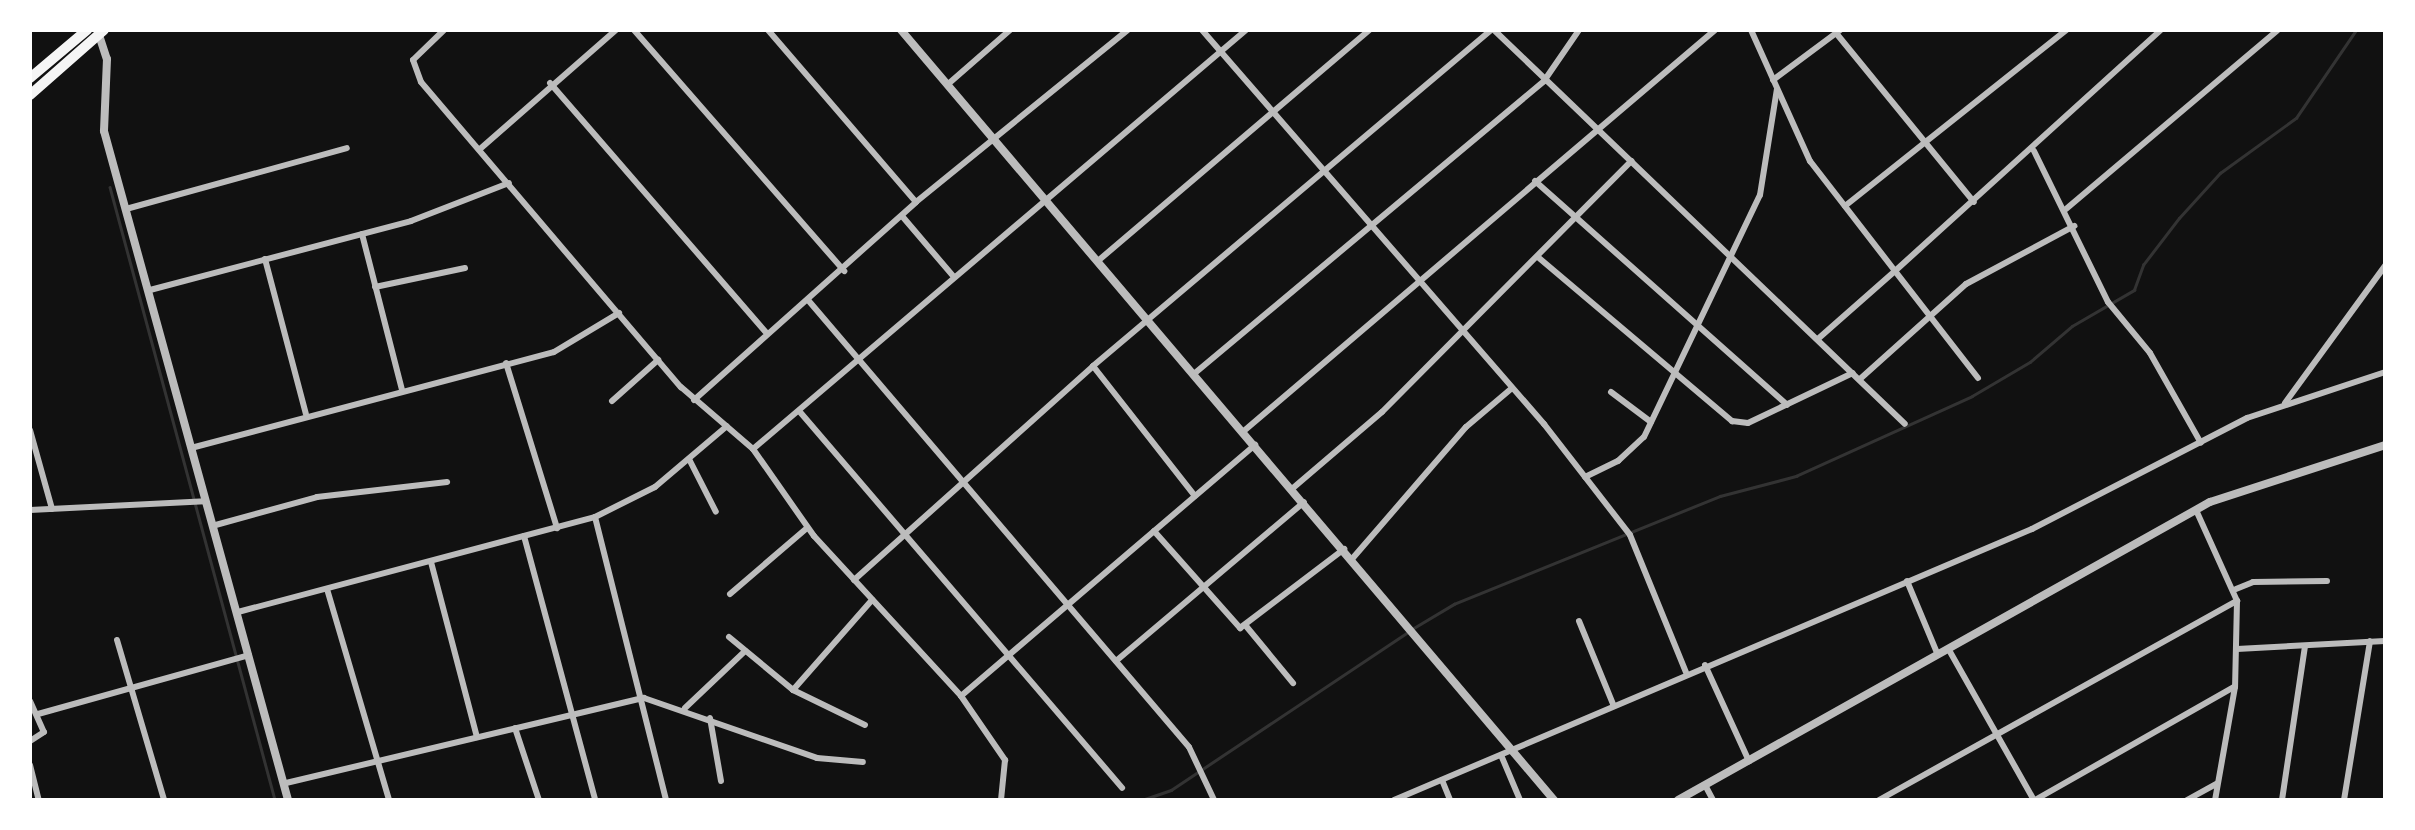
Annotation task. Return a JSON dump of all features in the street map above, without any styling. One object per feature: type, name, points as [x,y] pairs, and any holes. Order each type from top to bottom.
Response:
[{"type":"highway","points":[[30,78],[86,30]]},
{"type":"highway","points":[[30,95],[102,32]]},
{"type":"street","points":[[444,30],[426,44],[413,70],[658,360],[694,400],[753,448],[807,528],[961,696],[1005,760],[1001,800]]},
{"type":"street","points":[[480,149],[550,83],[616,30]]},
{"type":"street","points":[[634,30],[844,271]]},
{"type":"street","points":[[768,30],[916,202]]},
{"type":"street","points":[[901,30],[1152,318],[1554,800]]},
{"type":"street","points":[[947,85],[1010,30]]},
{"type":"street","points":[[694,400],[766,332],[844,271],[916,202],[1128,30]]},
{"type":"street","points":[[1202,30],[1585,478],[1642,556],[1686,672]]},
{"type":"street","points":[[753,448],[1246,30]]},
{"type":"street","points":[[1099,260],[1369,30]]},
{"type":"street","points":[[854,580],[1093,366],[1321,170],[1492,30],[1905,424]]},
{"type":"street","points":[[1195,374],[1544,81],[1580,30]]},
{"type":"street","points":[[1244,430],[1715,30]]},
{"type":"street","points":[[1751,30],[1810,161],[1978,378]]},
{"type":"street","points":[[1845,206],[2066,30]]},
{"type":"street","points":[[1819,338],[2034,151],[2161,30]]},
{"type":"street","points":[[2066,209],[2278,30]]},
{"type":"street","points":[[102,32],[107,59],[104,132],[288,800]]},
{"type":"street","points":[[1773,80],[1838,32],[1974,202]]},
{"type":"street","points":[[550,83],[766,332]]},
{"type":"street","points":[[1585,478],[1634,450],[1651,422],[1766,178],[1776,89]]},
{"type":"street","points":[[126,209],[347,148]]},
{"type":"street","points":[[2034,151],[2066,209],[2108,302],[2150,353],[2201,444]]},
{"type":"street","points":[[1293,488],[1464,333],[1631,162]]},
{"type":"street","points":[[1535,181],[1788,405]]},
{"type":"street","points":[[150,290],[446,211],[509,183]]},
{"type":"street","points":[[902,216],[953,276]]},
{"type":"street","points":[[1860,379],[1966,284],[2074,226]]},
{"type":"street","points":[[362,234],[402,390]]},
{"type":"street","points":[[1539,258],[1674,374],[1740,424],[1852,373]]},
{"type":"street","points":[[265,259],[306,414]]},
{"type":"street","points":[[2284,404],[2385,266]]},
{"type":"street","points":[[375,287],[465,268]]},
{"type":"street","points":[[808,300],[1189,747],[1214,800]]},
{"type":"street","points":[[191,448],[306,414],[564,348],[618,314]]},
{"type":"street","points":[[612,401],[658,360]]},
{"type":"street","points":[[506,363],[556,528]]},
{"type":"street","points":[[1093,366],[1195,496]]},
{"type":"street","points":[[1394,800],[1686,672],[2048,522],[2284,404],[2385,372]]},
{"type":"street","points":[[1352,559],[1466,427],[1512,388]]},
{"type":"street","points":[[1611,392],[1651,422]]},
{"type":"street","points":[[800,412],[1122,788]]},
{"type":"street","points":[[238,612],[594,517],[638,498],[727,426]]},
{"type":"street","points":[[30,430],[52,509]]},
{"type":"street","points":[[961,696],[1256,444]]},
{"type":"street","points":[[1678,800],[2196,510],[2385,445]]},
{"type":"street","points":[[688,460],[716,512]]},
{"type":"street","points":[[212,526],[316,497],[447,482]]},
{"type":"street","points":[[30,510],[206,501]]},
{"type":"street","points":[[1116,662],[1305,502]]},
{"type":"street","points":[[2196,510],[2236,588],[2237,602],[2235,687],[2215,800]]},
{"type":"street","points":[[594,517],[644,698],[666,800]]},
{"type":"street","points":[[730,594],[807,528]]},
{"type":"street","points":[[1154,531],[1233,626],[1246,626],[1344,549]]},
{"type":"street","points":[[524,536],[576,712],[595,800]]},
{"type":"street","points":[[431,562],[477,736]]},
{"type":"street","points":[[1907,581],[1938,656]]},
{"type":"street","points":[[2236,588],[2327,581]]},
{"type":"street","points":[[327,588],[389,800]]},
{"type":"street","points":[[793,690],[872,600]]},
{"type":"street","points":[[1879,800],[2237,602]]},
{"type":"street","points":[[1579,620],[1612,704]]},
{"type":"street","points":[[1246,626],[1294,683]]},
{"type":"street","points":[[729,637],[793,690],[866,725]]},
{"type":"street","points":[[118,640],[164,800]]},
{"type":"street","points":[[2344,800],[2370,641]]},
{"type":"street","points":[[2237,649],[2385,641]]},
{"type":"street","points":[[2282,800],[2305,647]]},
{"type":"street","points":[[1948,650],[2034,800],[2235,687]]},
{"type":"street","points":[[686,708],[745,652]]},
{"type":"street","points":[[38,714],[250,654]]},
{"type":"street","points":[[1705,664],[1749,760]]},
{"type":"street","points":[[286,783],[644,698],[686,708],[817,758],[862,762]]},
{"type":"street","points":[[30,700],[43,735],[30,741]]},
{"type":"street","points":[[710,718],[721,781]]},
{"type":"street","points":[[516,728],[539,800]]},
{"type":"street","points":[[1501,755],[1520,800]]},
{"type":"street","points":[[30,766],[39,800]]},
{"type":"street","points":[[1442,780],[1450,800]]},
{"type":"street","points":[[2188,800],[2218,784]]},
{"type":"street","points":[[1704,785],[1713,800]]},
{"type":"waterway","points":[[1412,629],[1454,604],[1720,496],[1796,476],[1972,396],[2030,362],[2072,326],[2134,290],[2143,265],[2179,218],[2220,173],[2296,118],[2356,30]]},
{"type":"waterway","points":[[110,187],[275,800]]},
{"type":"waterway","points":[[1142,800],[1171,790],[1406,633]]}]
